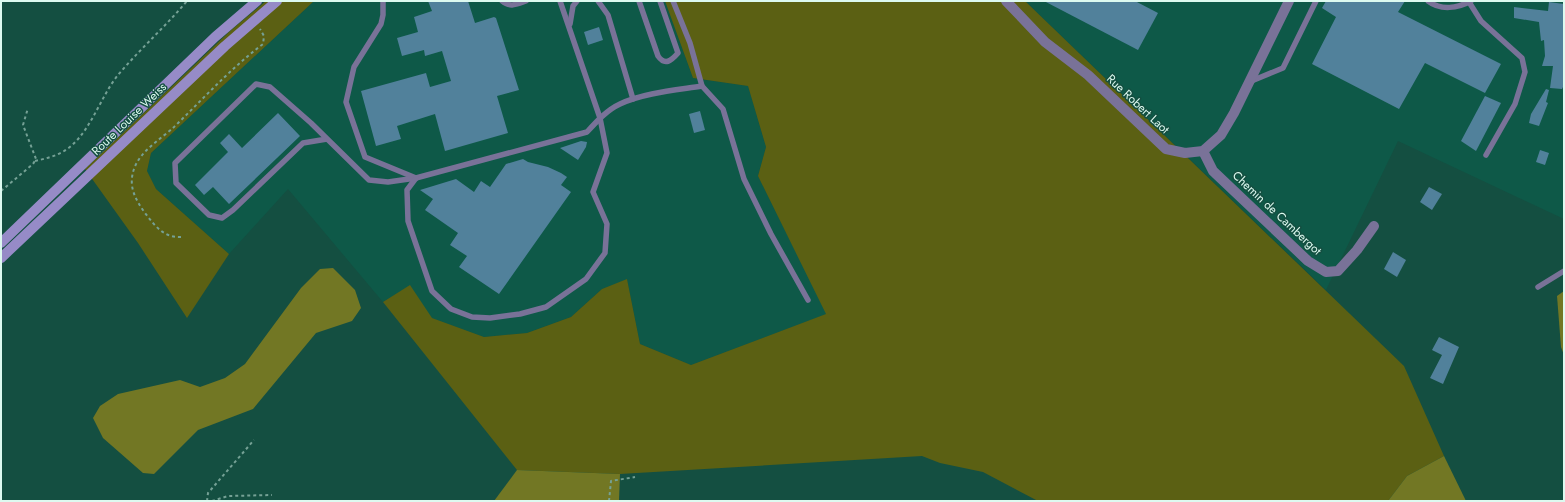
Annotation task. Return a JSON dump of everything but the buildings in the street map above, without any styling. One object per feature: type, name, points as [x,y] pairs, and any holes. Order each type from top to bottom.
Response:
[{"type":"main road","name":"Route Louise Weiss","points":[[1,243],[214,37],[257,1]]},
{"type":"main road","name":"Route Louise Weiss","points":[[1,258],[225,46],[277,1]]},
{"type":"street","name":"Rue Robert Laot","points":[[1006,1],[1046,42],[1088,75],[1166,149],[1185,154],[1203,151]]},
{"type":"street","points":[[1203,151],[1221,135],[1289,1]]},
{"type":"street","name":"Chemin de Cambergot","points":[[1203,151],[1213,171],[1308,262],[1326,272],[1338,271],[1357,250],[1374,226]]},
{"type":"lane","points":[[383,1],[383,15],[381,24],[354,68],[346,102],[365,157],[416,178]]},
{"type":"lane","points":[[502,1],[507,5],[513,5],[526,1]]},
{"type":"lane","points":[[416,178],[407,190],[408,221],[432,291],[450,309],[472,317],[490,318],[520,314],[546,307],[586,279],[605,253],[607,224],[593,192],[607,153],[600,118],[560,1]]},
{"type":"lane","points":[[570,30],[570,17],[573,6],[577,1]]},
{"type":"lane","points":[[598,1],[608,15],[633,99]]},
{"type":"lane","points":[[639,1],[658,56],[661,61],[666,62],[672,60],[678,53],[660,1]]},
{"type":"lane","points":[[673,1],[690,43],[702,86],[723,109],[744,179],[771,234],[808,300]]},
{"type":"lane","points":[[1248,83],[1283,68],[1316,1]]},
{"type":"lane","points":[[1428,1],[1434,6],[1444,8],[1470,2],[1481,21],[1522,58],[1525,72],[1515,104],[1486,155]]},
{"type":"lane","points":[[327,139],[304,143],[233,210],[222,218],[209,215],[176,183],[175,163],[256,84],[270,87],[312,123],[369,180],[388,182],[416,178],[587,132],[600,118],[619,104],[633,99],[702,86]]},
{"type":"lane","points":[[1538,287],[1564,271]]},
{"type":"path","points":[[1,191],[35,161],[52,157],[71,146],[87,126],[105,92],[118,75],[187,1]]},
{"type":"path","points":[[181,237],[171,238],[164,234],[150,220],[138,204],[131,187],[134,168],[143,154],[174,127],[216,84],[263,44],[264,36],[260,29]]},
{"type":"path","points":[[28,108],[24,125],[36,159],[35,161]]},
{"type":"path","points":[[207,501],[208,493],[254,440]]},
{"type":"path","points":[[608,501],[611,482],[635,477]]},
{"type":"path","points":[[212,501],[228,496],[272,495]]},
{"type":"shaded area","points":[[266,1],[314,1],[151,153],[147,171],[156,189],[229,254],[187,318],[138,243],[85,169],[230,31]]},
{"type":"shaded area","points":[[314,1],[665,1],[693,78],[748,86],[766,147],[758,176],[827,314],[691,365],[640,344],[627,280],[602,289],[571,317],[527,333],[484,337],[431,318],[410,286],[383,302],[288,189],[229,254],[156,189],[147,171],[151,153]]},
{"type":"shaded area","points":[[665,1],[1025,1],[1404,366],[1444,456],[1407,476],[1388,501],[1038,501],[983,472],[940,463],[922,456],[620,474],[517,470],[383,302],[410,285],[432,318],[484,337],[527,333],[571,317],[602,289],[627,279],[640,344],[691,365],[826,314],[758,176],[766,147],[748,86],[693,78]]},
{"type":"shaded area","points":[[1025,1],[1564,1],[1564,219],[1398,141],[1326,290]]},
{"type":"green space","points":[[333,268],[355,290],[361,308],[352,321],[316,333],[253,409],[198,430],[154,474],[143,473],[103,438],[93,418],[100,406],[118,394],[180,380],[200,387],[225,378],[245,364],[301,288],[320,269]]},
{"type":"green space","points":[[1564,291],[1564,355],[1561,347],[1557,296]]},
{"type":"green space","points":[[1444,456],[1466,501],[1388,501],[1407,476]]},
{"type":"green space","points":[[517,470],[620,474],[619,501],[494,501]]}]
